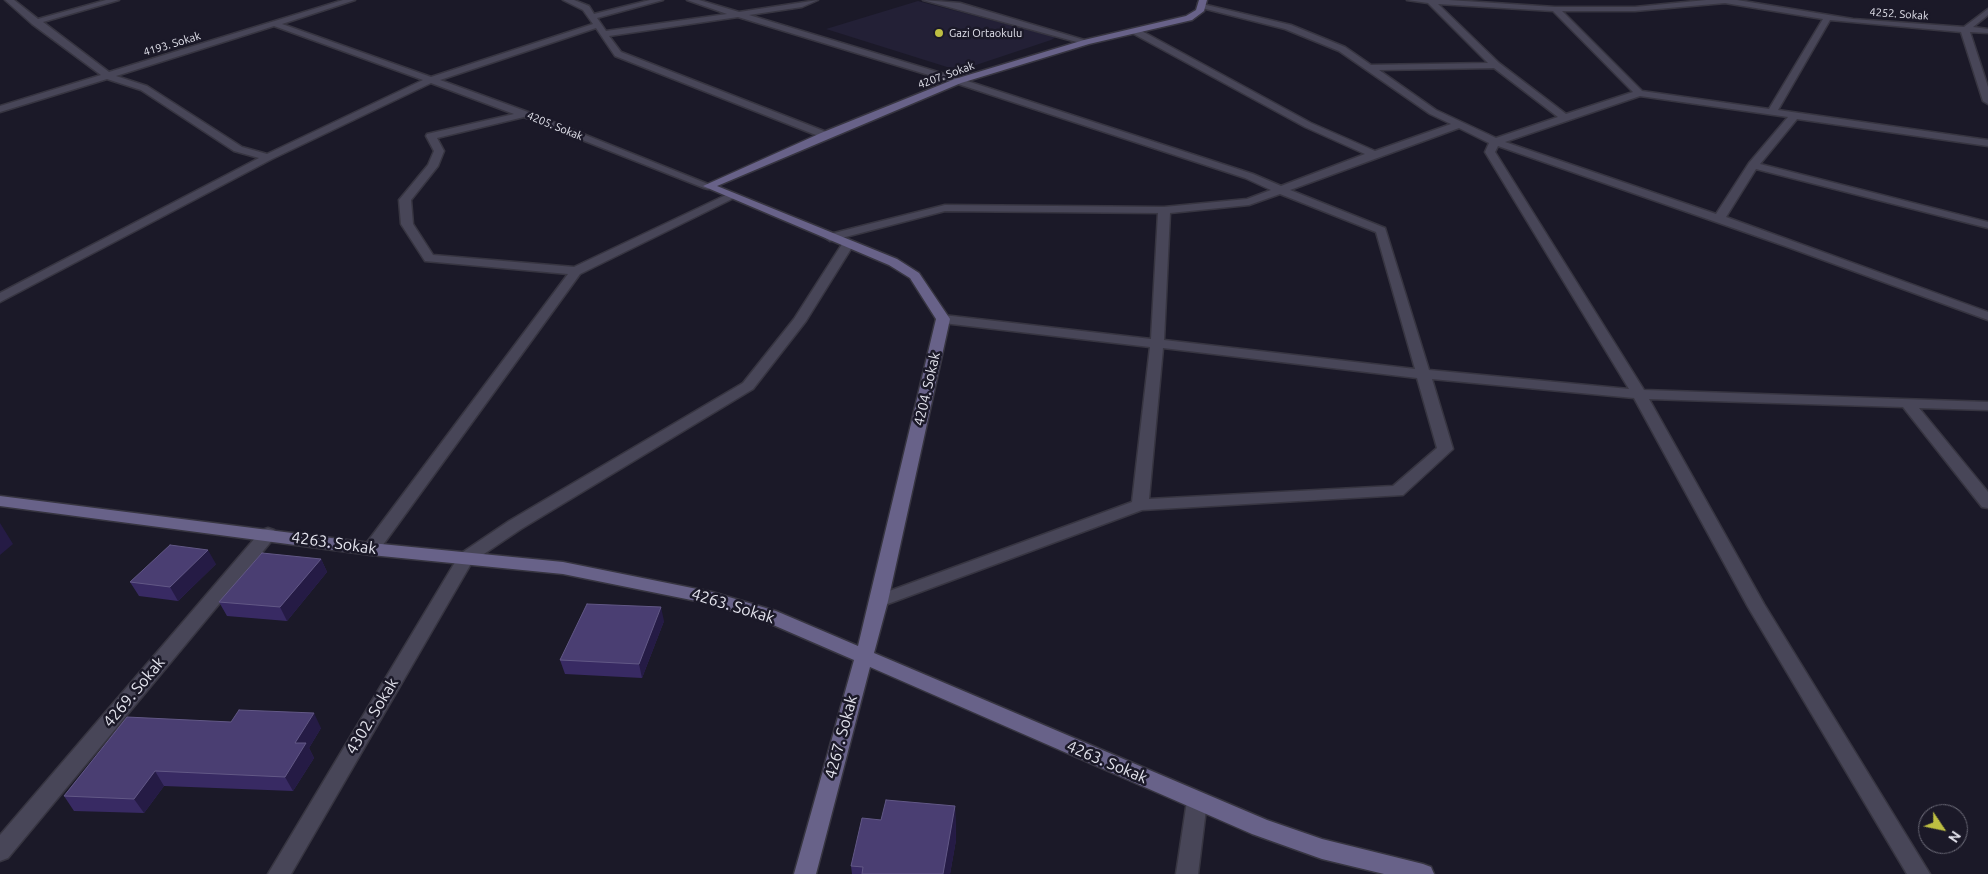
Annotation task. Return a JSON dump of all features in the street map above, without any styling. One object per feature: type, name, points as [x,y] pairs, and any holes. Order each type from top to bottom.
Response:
[{"type":"street","points":[[9,0],[108,76],[144,88],[238,149],[268,157]]},
{"type":"street","points":[[36,22],[115,0]]},
{"type":"street","name":"4193. Sokak","points":[[0,110],[351,0]]},
{"type":"street","points":[[567,0],[586,8],[618,54],[825,135]]},
{"type":"street","points":[[0,298],[268,157],[431,80],[659,0]]},
{"type":"street","points":[[691,0],[958,81],[1250,176],[1280,190],[1381,230],[1445,449],[1398,491],[1140,505],[879,601]]},
{"type":"street","points":[[604,34],[802,5],[814,0]]},
{"type":"street","points":[[927,0],[957,5],[1087,42]]},
{"type":"street","name":"4252. Sokak","points":[[1410,0],[1555,9],[1635,9],[1726,0],[1827,18],[1988,31]]},
{"type":"street","points":[[1429,0],[1496,65],[1565,118]]},
{"type":"street","points":[[1202,5],[1288,27],[1342,50],[1371,68],[1414,100],[1459,126],[1495,142],[1719,219],[1988,316]]},
{"type":"street","name":"4207. Sokak","points":[[708,186],[825,135],[958,81],[1087,42],[1189,18],[1202,5]]},
{"type":"street","points":[[1555,9],[1639,93]]},
{"type":"street","points":[[1988,11],[1965,30],[1988,101]]},
{"type":"street","points":[[1773,111],[1827,18]]},
{"type":"street","name":"4205. Sokak","points":[[275,24],[525,114],[708,186],[830,237]]},
{"type":"street","points":[[1135,30],[1308,125],[1375,155]]},
{"type":"street","points":[[1371,68],[1496,65]]},
{"type":"street","points":[[1920,874],[1757,607],[1639,394],[1490,152],[1495,142],[1639,93],[1988,143]]},
{"type":"street","points":[[525,114],[431,136],[440,151],[433,166],[405,200],[407,224],[429,258],[576,272]]},
{"type":"street","points":[[1719,219],[1753,165],[1796,114]]},
{"type":"street","points":[[830,237],[945,208],[1164,210],[1249,202],[1459,126]]},
{"type":"street","points":[[1753,165],[1988,225]]},
{"type":"street","points":[[371,548],[576,272],[732,196]]},
{"type":"street","points":[[1140,505],[1157,345],[1164,210]]},
{"type":"street","points":[[830,237],[893,262],[915,276],[943,319],[1157,345],[1424,374],[1639,394],[1909,405],[1988,406]]},
{"type":"street","points":[[466,558],[515,525],[748,386],[799,322],[848,244]]},
{"type":"street","name":"4204. Sokak","points":[[879,601],[943,319]]},
{"type":"street","points":[[1909,405],[1988,503]]},
{"type":"street","name":"4263. Sokak","points":[[0,501],[371,548],[563,568],[712,598],[770,616],[1197,800],[1290,838],[1423,874]]},
{"type":"street","name":"4269. Sokak","points":[[0,851],[268,534]]},
{"type":"street","name":"4302. Sokak","points":[[279,874],[466,558]]},
{"type":"street","name":"4267. Sokak","points":[[805,874],[879,601]]},
{"type":"street","points":[[1187,874],[1197,800]]},
{"type":"shaded area","name":"Gazi Ortaokulu","points":[[918,1],[1056,37],[964,69],[947,67],[826,29]]},
{"type":"building","points":[[170,545],[208,550],[170,587],[130,582]]},
{"type":"building","points":[[262,553],[321,559],[280,607],[219,602]]},
{"type":"building","points":[[587,604],[661,607],[639,664],[560,660]]},
{"type":"building","points":[[239,710],[314,713],[295,743],[306,743],[285,777],[155,771],[134,799],[64,796],[127,717],[231,722]]},
{"type":"building","points":[[886,800],[955,806],[943,874],[862,874],[863,867],[851,866],[862,818],[881,820]]},
{"type":"place","name":"Gazi Ortaokulu","points":[[939,33]]}]
